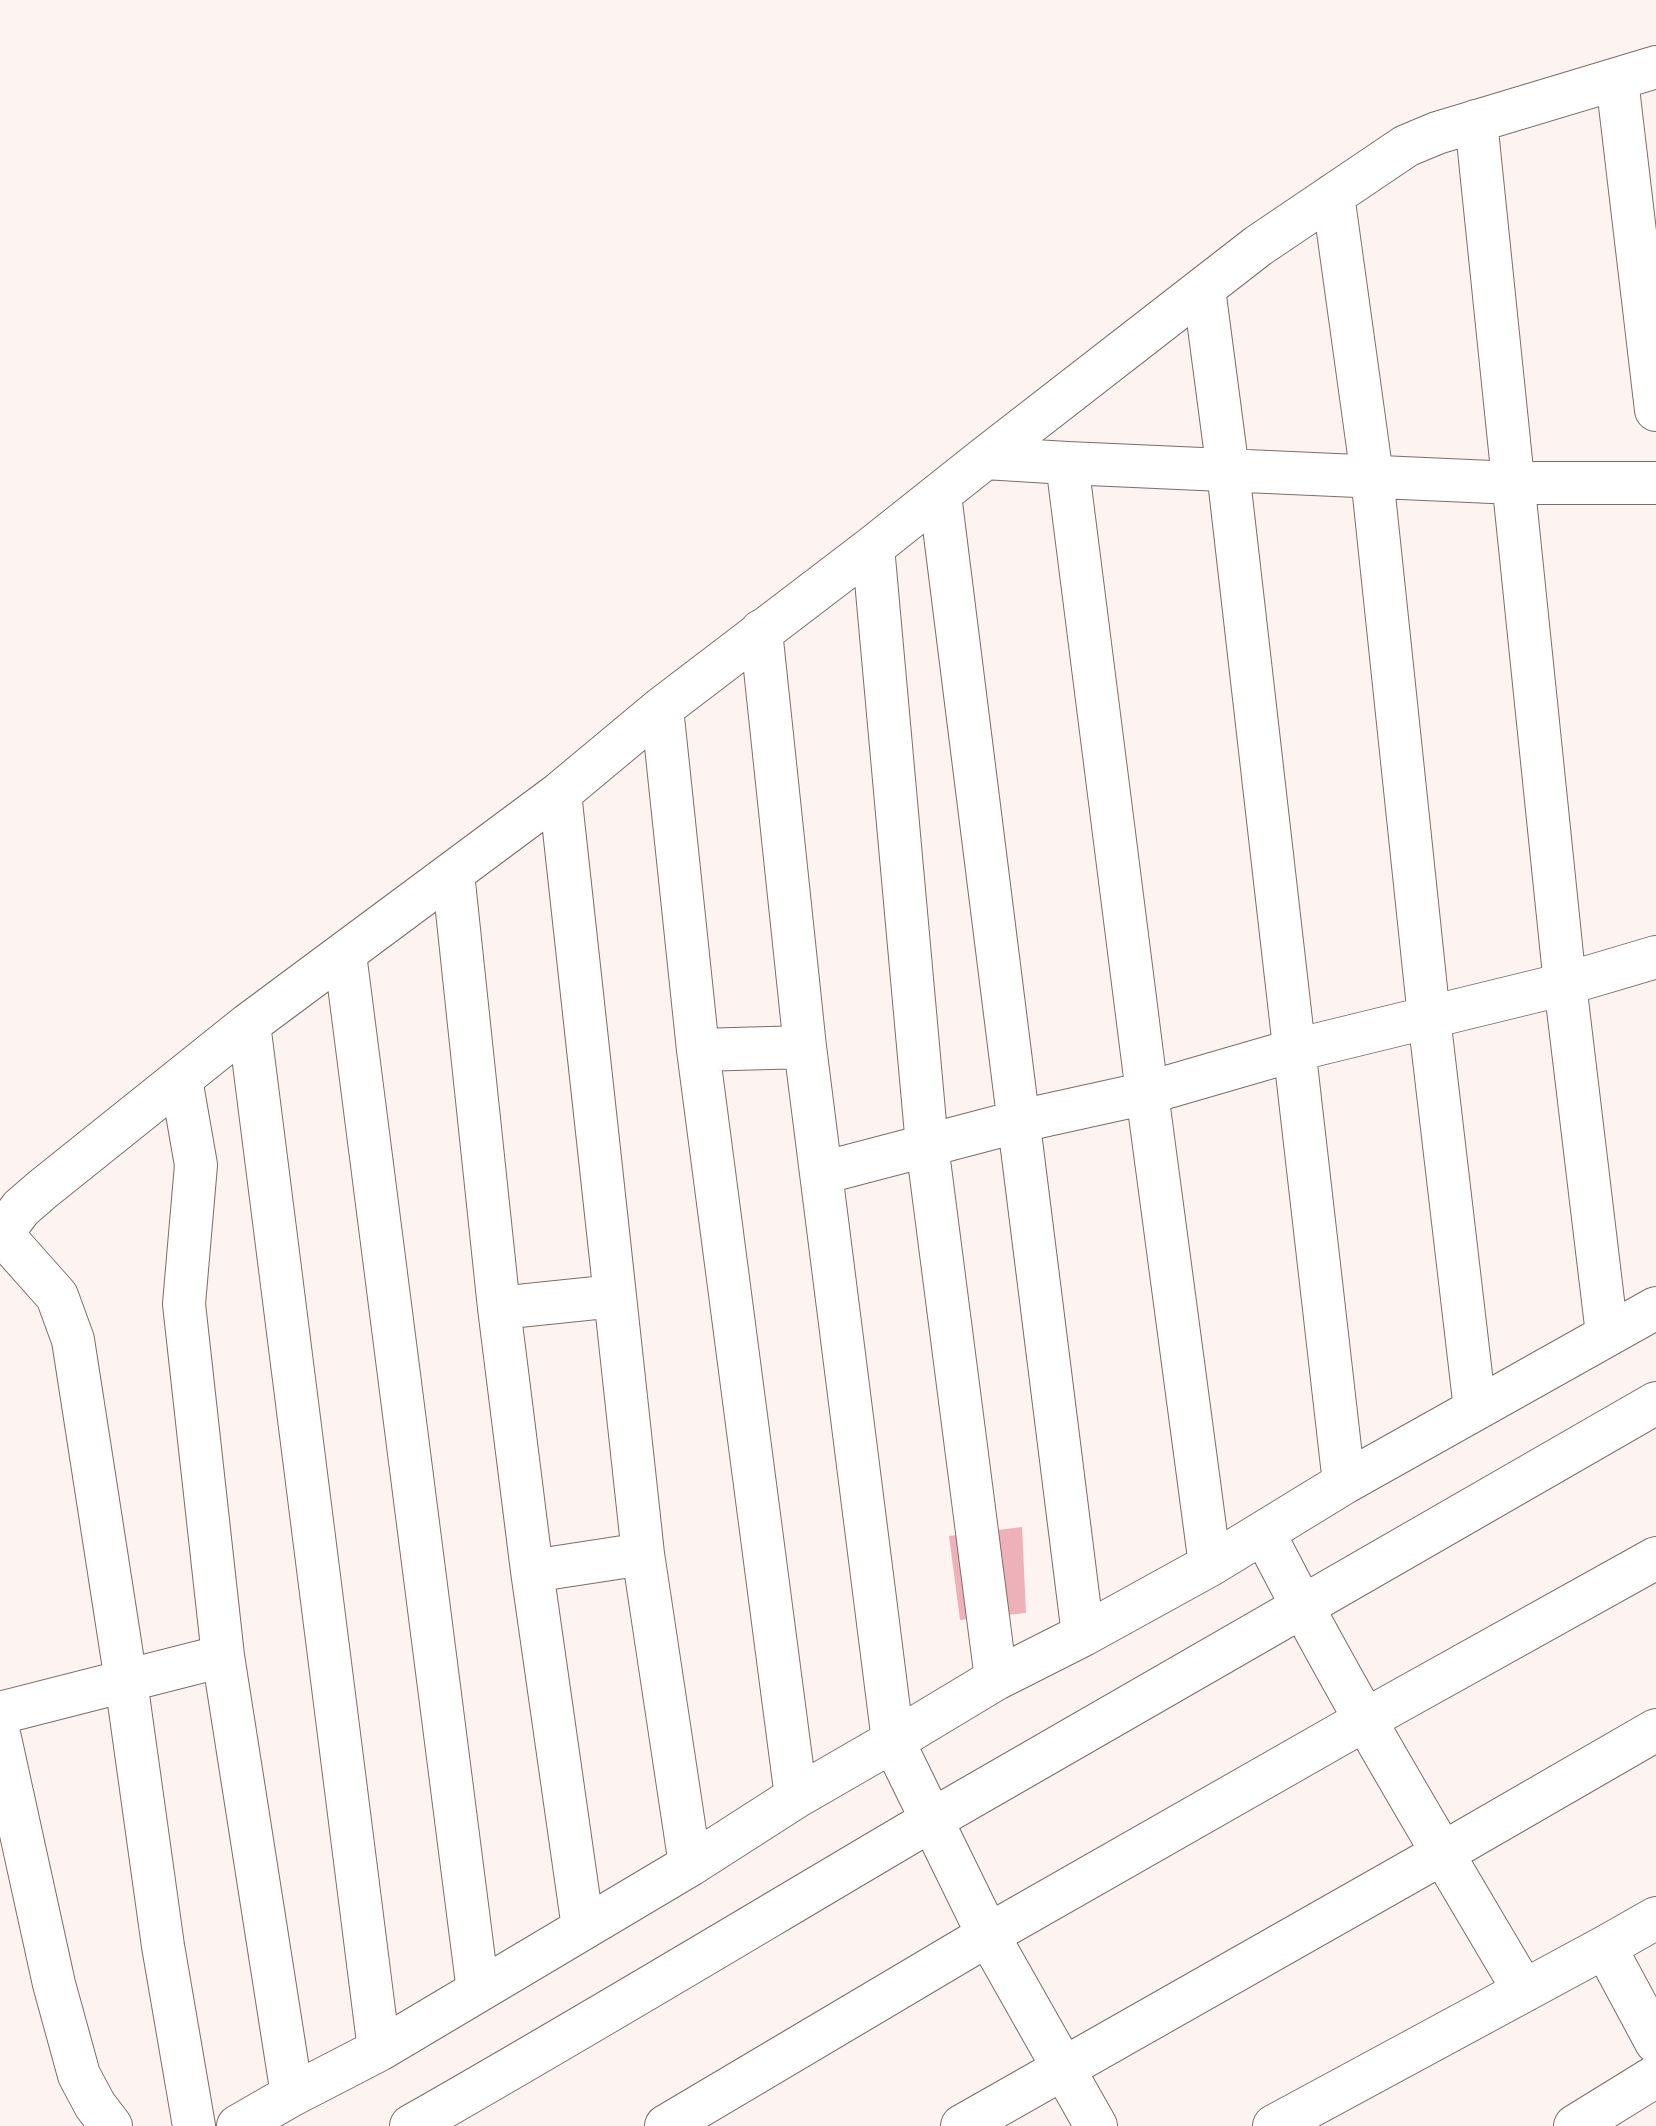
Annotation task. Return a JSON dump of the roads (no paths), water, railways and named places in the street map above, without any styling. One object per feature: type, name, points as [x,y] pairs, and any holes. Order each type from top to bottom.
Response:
[{"type":"street","points":[[194,2126],[163,1946],[73,1340],[57,1296],[1,1235],[21,1208],[43,1189],[249,1024],[560,793],[662,708],[1258,246],[1406,146],[1437,133],[1656,67]]},
{"type":"street","points":[[1617,80],[1656,410]]},
{"type":"street","points":[[1476,121],[1565,984],[1607,1334]]},
{"type":"street","points":[[1333,195],[1372,476],[1429,1017],[1475,1409]]},
{"type":"street","points":[[1204,289],[1228,471],[1344,1483]]},
{"type":"street","points":[[985,458],[1514,483],[1656,483]]},
{"type":"street","points":[[1067,463],[1210,1565]]},
{"type":"street","points":[[940,495],[1083,1635]]},
{"type":"street","points":[[873,547],[927,1145],[996,1679]]},
{"type":"street","points":[[761,631],[805,1047],[893,1741],[988,1935],[1096,2126]]},
{"type":"street","points":[[662,708],[698,1050],[796,1797]]},
{"type":"street","points":[[560,793],[643,1554],[690,1865]]},
{"type":"street","points":[[453,873],[499,1308],[532,1571],[583,1928]]},
{"type":"street","points":[[345,954],[478,1991]]},
{"type":"street","points":[[822,1173],[1020,1121],[1147,1093],[1295,1050],[1565,984],[1656,957]]},
{"type":"street","points":[[249,1024],[379,2050]]},
{"type":"street","points":[[698,1050],[805,1047]]},
{"type":"street","points":[[181,1079],[196,1165],[184,1304],[223,1656],[292,2095]]},
{"type":"street","points":[[499,1308],[615,1296]]},
{"type":"street","points":[[238,2126],[379,2050],[996,1679],[1210,1565],[1344,1483],[1656,1308]]},
{"type":"street","points":[[411,2126],[1301,1606],[1656,1403]]},
{"type":"street","points":[[1264,1533],[1365,1720],[1524,1991]]},
{"type":"street","points":[[532,1571],[643,1554]]},
{"type":"street","points":[[666,2126],[988,1935],[1656,1558]]},
{"type":"street","points":[[0,1713],[223,1656]]},
{"type":"street","points":[[962,2126],[1656,1730]]},
{"type":"street","points":[[0,1738],[54,1984],[79,2075],[111,2126]]},
{"type":"street","points":[[1274,2126],[1656,1918]]},
{"type":"street","points":[[1605,1947],[1656,2042]]},
{"type":"street","points":[[1575,2126],[1656,2076]]}]
